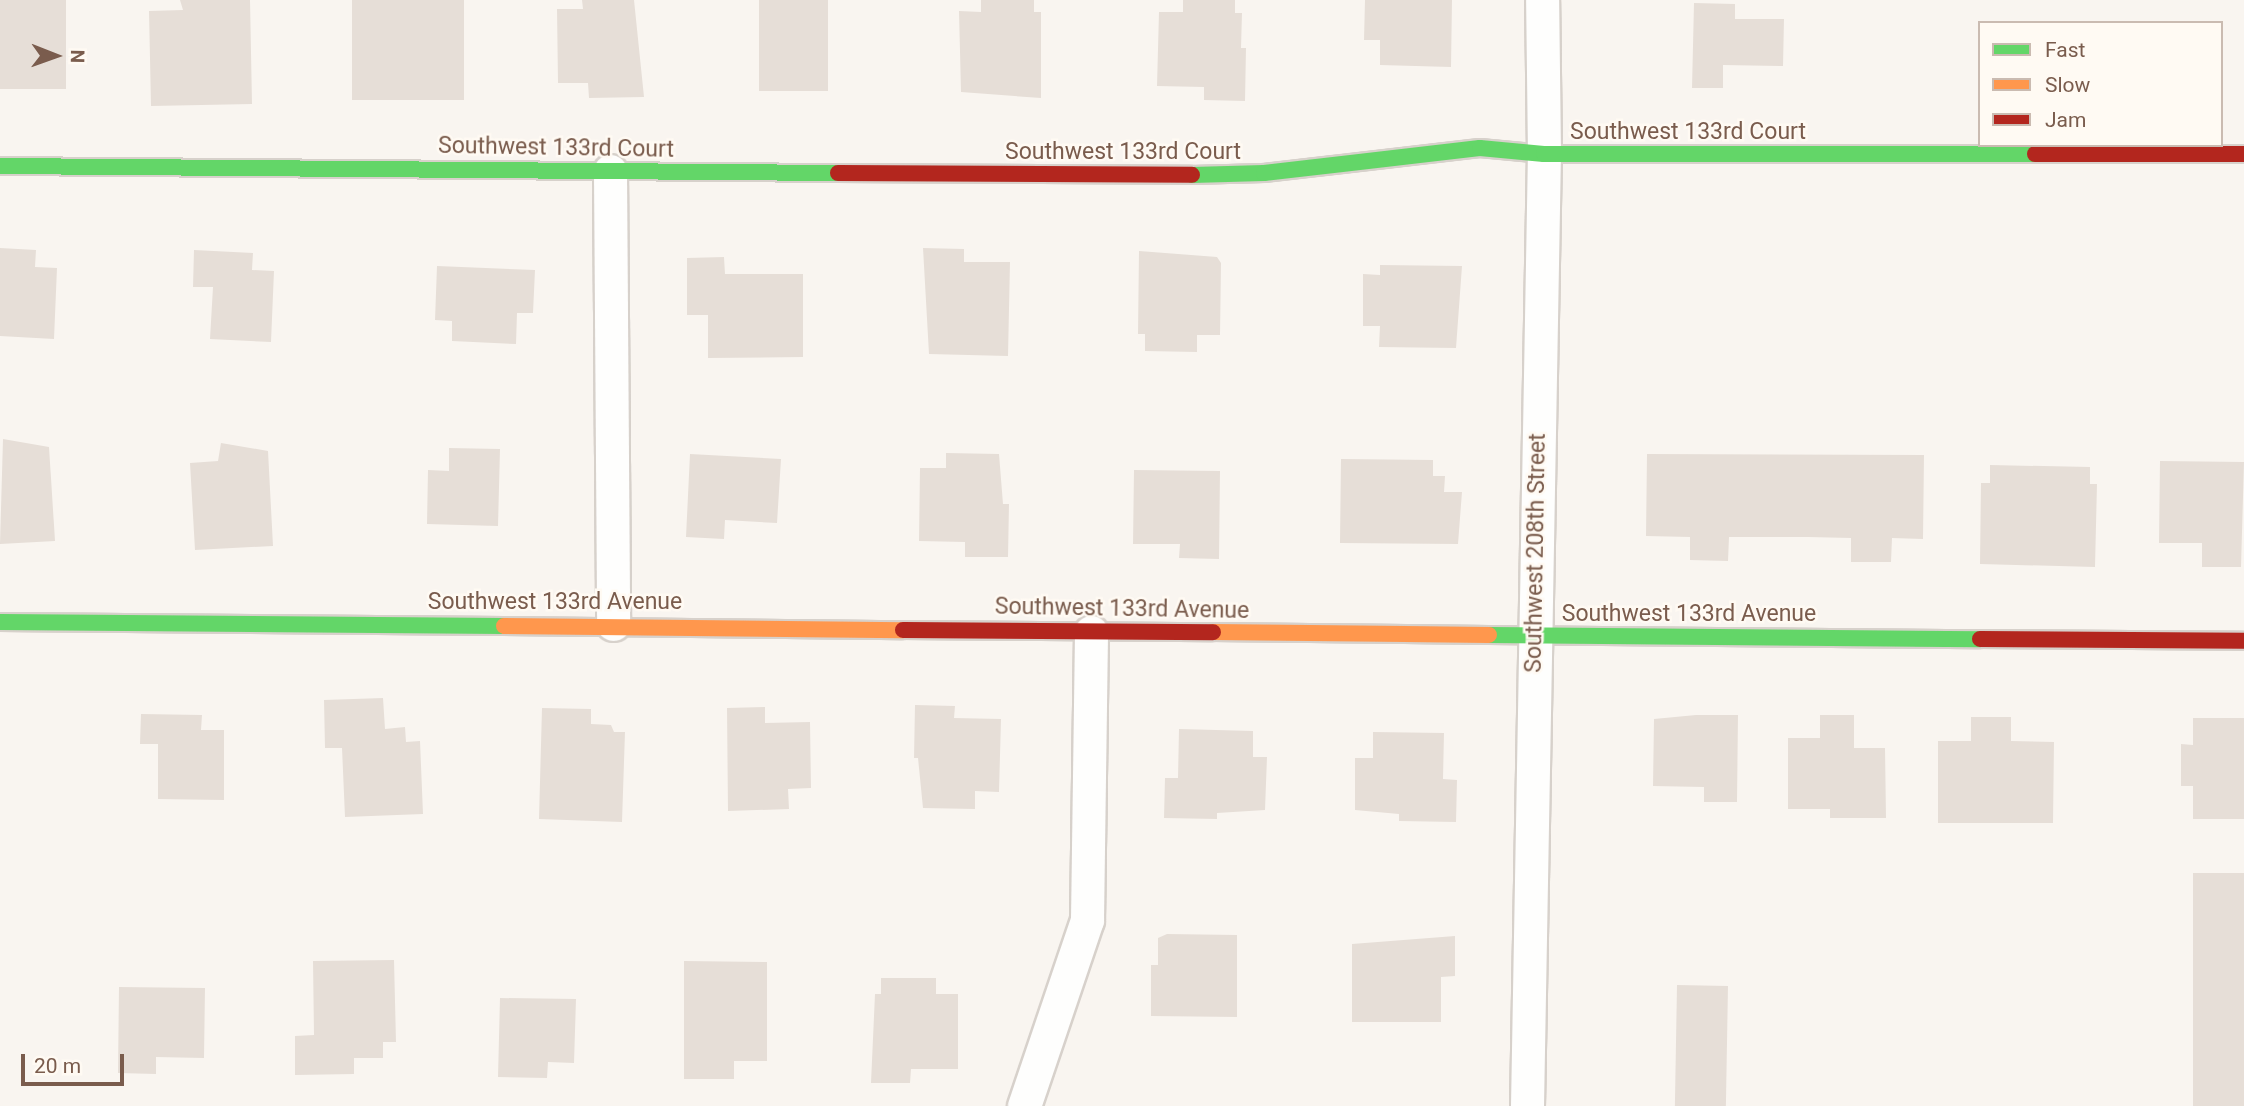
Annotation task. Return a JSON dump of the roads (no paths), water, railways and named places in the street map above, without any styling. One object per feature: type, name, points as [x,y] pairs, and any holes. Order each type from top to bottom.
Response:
[{"type":"street","name":"Southwest 208th Street","points":[[1527,1106],[1544,154],[1542,0]]},
{"type":"street","name":"Southwest 133rd Court","points":[[0,166],[1171,176],[1264,173],[1480,148],[1544,154],[2244,154]]},
{"type":"street","points":[[610,171],[613,624]]},
{"type":"street","name":"Southwest 133rd Avenue","points":[[0,622],[613,624],[1091,632],[2244,641]]},
{"type":"street","points":[[1024,1106],[1087,920],[1091,632]]}]
